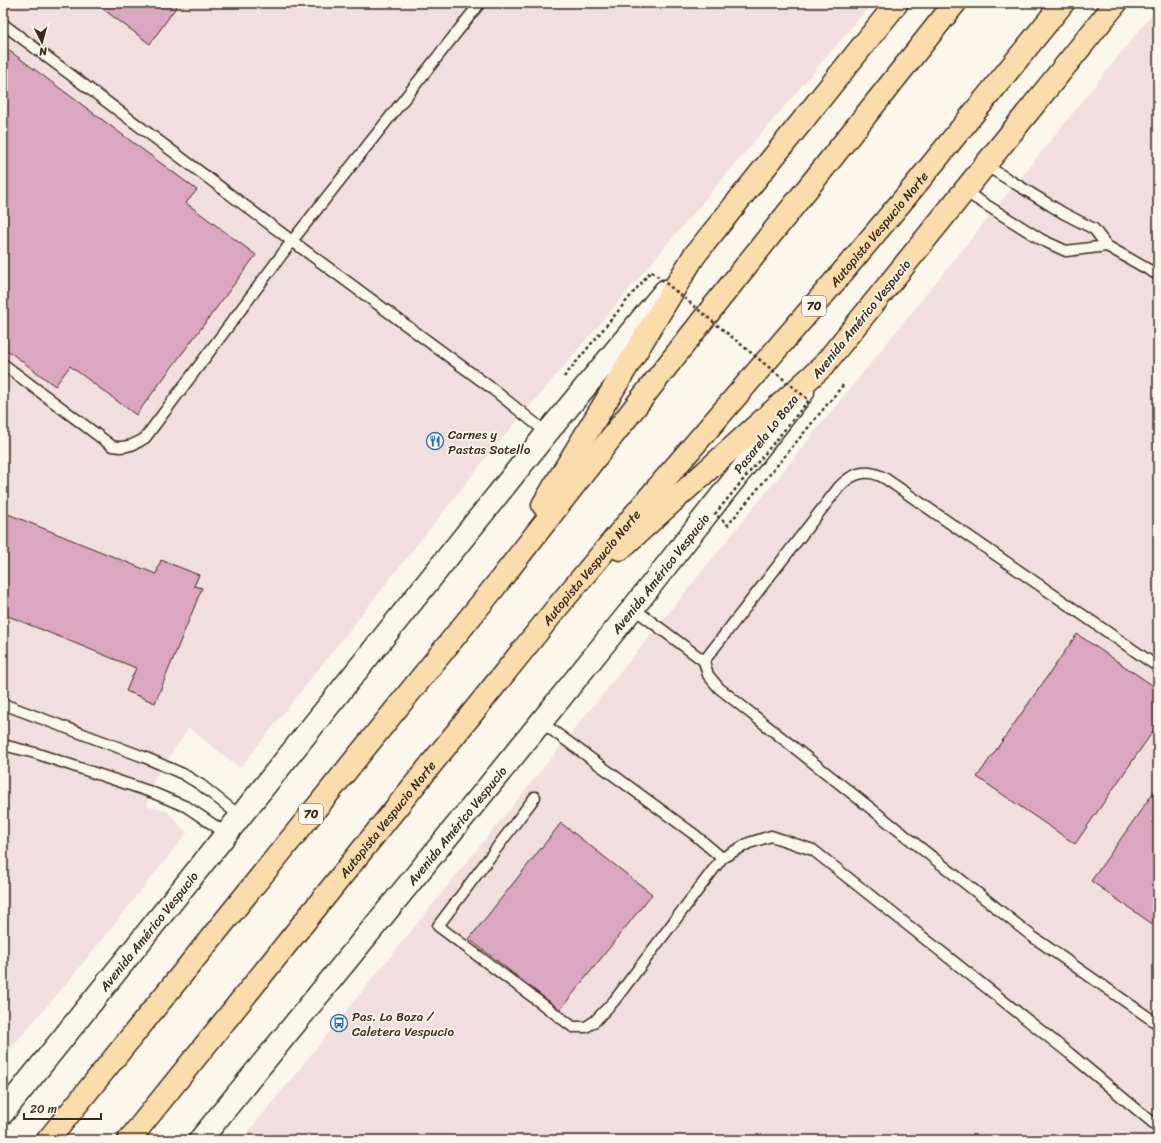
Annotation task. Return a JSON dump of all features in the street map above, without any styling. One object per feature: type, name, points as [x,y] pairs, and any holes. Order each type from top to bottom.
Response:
[{"type":"main road","name":"Avenida Américo Vespucio","points":[[3,1113],[547,433],[694,256],[897,3]]},
{"type":"main road","name":"70","points":[[48,1140],[493,589],[710,311],[955,3]]},
{"type":"main road","name":"Autopista Vespucio Norte","points":[[129,1140],[560,604],[893,212],[1062,3]]},
{"type":"main road","name":"Avenida Américo Vespucio","points":[[200,1140],[633,608],[823,366],[1116,3]]},
{"type":"main road","points":[[493,589],[694,256]]},
{"type":"main road","points":[[560,604],[823,366]]},
{"type":"lane","points":[[3,364],[112,446],[120,448],[137,444],[145,438],[292,241],[480,3]]},
{"type":"lane","points":[[3,24],[292,241],[490,387],[547,433]]},
{"type":"lane","points":[[985,165],[1063,213],[1094,230],[1107,246],[1158,275]]},
{"type":"lane","points":[[964,191],[1042,240],[1066,251],[1107,246]]},
{"type":"lane","points":[[704,661],[846,480],[854,475],[872,473],[886,478],[1158,667]]},
{"type":"lane","points":[[633,608],[704,661],[708,675],[719,688],[1034,937],[1158,1024]]},
{"type":"lane","points":[[3,704],[171,768],[201,785],[240,816]]},
{"type":"lane","points":[[541,722],[695,835],[722,858]]},
{"type":"lane","points":[[3,744],[35,753],[151,792],[187,807],[227,834]]},
{"type":"lane","points":[[535,797],[438,926],[573,1027],[586,1027],[591,1024],[614,1001],[722,858],[749,843],[771,836],[813,850],[1069,1053],[1158,1128]]},
{"type":"path","name":"Pasarela Lo Boza","points":[[564,377],[651,271],[809,400],[715,514],[728,525],[844,384]]},
{"type":"shaded area","points":[[3,3],[872,3],[485,459],[240,768],[189,728],[155,777],[147,806],[167,811],[187,833],[72,977],[3,1057]]},
{"type":"shaded area","points":[[1158,7],[1158,1140],[242,1140],[1013,187]]},
{"type":"building","points":[[95,3],[179,3],[150,44]]},
{"type":"building","points":[[3,46],[197,190],[186,203],[256,255],[136,415],[70,366],[55,386],[3,347]]},
{"type":"building","points":[[3,512],[156,574],[161,560],[199,575],[194,586],[202,588],[155,703],[126,691],[136,668],[3,614]]},
{"type":"building","points":[[1077,634],[1158,689],[1158,724],[1075,844],[977,777]]},
{"type":"building","points":[[1158,786],[1158,928],[1091,881]]},
{"type":"building","points":[[561,823],[652,894],[560,1010],[469,939]]},
{"type":"place","name":"Carnes y Pastas Sotello","points":[[435,441]]},
{"type":"place","name":"Pas. Lo Boza / Caletera Vespucio","points":[[339,1023]]}]
